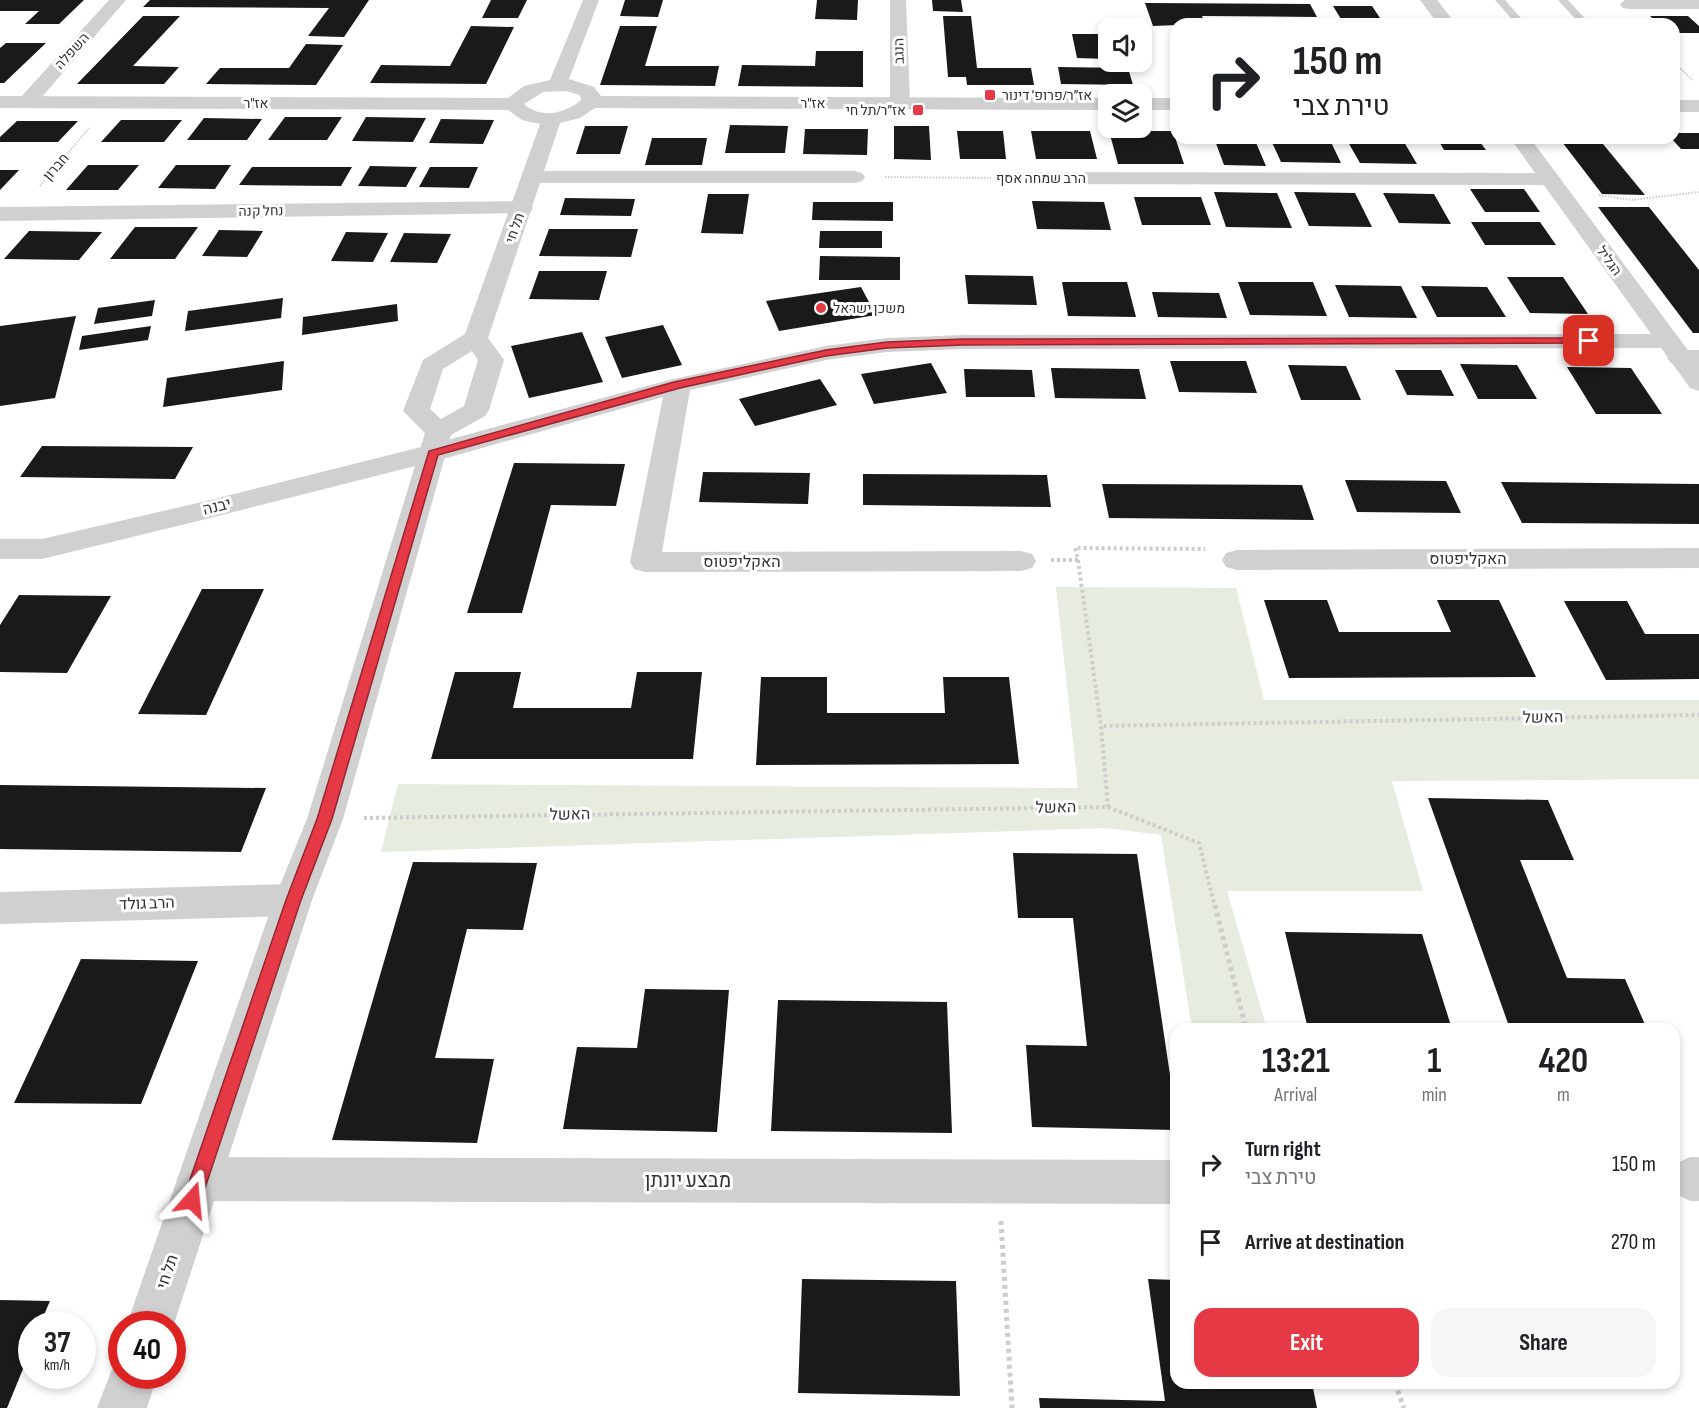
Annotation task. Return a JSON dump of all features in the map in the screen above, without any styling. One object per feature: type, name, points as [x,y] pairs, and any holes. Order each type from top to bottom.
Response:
[{"type":"street","name":"השפלה","points":[[27,102],[118,0]]},
{"type":"street","points":[[557,85],[591,0]]},
{"type":"street","name":"הנגב","points":[[898,0],[900,103]]},
{"type":"street","points":[[1428,0],[1442,18]]},
{"type":"street","points":[[1629,4],[1699,4]]},
{"type":"street","points":[[557,85],[568,85],[586,91],[591,96],[590,102],[577,112],[552,118],[522,113],[513,104],[522,93],[557,85]]},
{"type":"street","name":"אז\"ר","points":[[0,102],[513,104]]},
{"type":"street","name":"אז\"ר","points":[[590,102],[1098,104]]},
{"type":"street","points":[[1152,104],[1170,104]]},
{"type":"street","points":[[1680,106],[1699,106]]},
{"type":"street","name":"תל חי","points":[[476,338],[552,118]]},
{"type":"street","name":"הגליל","points":[[1524,144],[1682,352],[1699,383]]},
{"type":"street","points":[[533,177],[855,177]]},
{"type":"street","name":"הרב שמחה אסף","points":[[1019,178],[1553,184]]},
{"type":"street","name":"נחל קנה","points":[[7,214],[522,208]]},
{"type":"street","points":[[476,338],[491,360],[476,410],[436,442],[416,411],[432,365],[476,338]]},
{"type":"street","points":[[436,442],[826,353],[887,345],[931,343],[1682,352]]},
{"type":"street","name":"האקליפטוס","points":[[678,385],[645,562],[1021,561]]},
{"type":"street","name":"תל חי","points":[[154,1311],[293,900],[325,819],[436,442]]},
{"type":"street","name":"יבנה","points":[[0,549],[42,549],[436,442]]},
{"type":"street","name":"האקליפטוס","points":[[1237,560],[1699,558]]},
{"type":"street","name":"הרב גולד","points":[[0,908],[293,900]]},
{"type":"street","name":"מבצע יונתן","points":[[199,1179],[1170,1182]]},
{"type":"street","points":[[122,1408],[129,1389]]},
{"type":"lane","points":[[1500,0],[1516,18]]},
{"type":"lane","points":[[1563,0],[1580,18]]},
{"type":"path","points":[[1680,68],[1694,82],[1684,82]]},
{"type":"path","name":"חברון","points":[[7,214],[111,102]]},
{"type":"path","name":"הרב שמחה אסף","points":[[855,177],[1019,178]]},
{"type":"path","points":[[1553,184],[1632,200],[1699,192]]},
{"type":"path","points":[[1237,560],[1234,549],[1075,548],[1101,726],[1108,807],[1199,843],[1244,1023]]},
{"type":"path","points":[[1021,561],[1078,560]]},
{"type":"path","name":"האשל","points":[[1101,726],[1699,715]]},
{"type":"path","name":"האשל","points":[[325,819],[1108,807]]},
{"type":"path","points":[[999,1182],[1012,1408]]},
{"type":"path","points":[[1397,1389],[1404,1408]]},
{"type":"shaded area","points":[[1056,587],[1236,588],[1264,700],[1699,700],[1699,779],[1392,781],[1423,891],[1227,891],[1265,1023],[1191,1023],[1161,835],[1106,828],[381,852],[398,784],[1078,788]]},
{"type":"building","points":[[0,0],[84,0],[59,24],[25,24],[39,11],[0,11]]},
{"type":"building","points":[[150,0],[369,0],[344,37],[308,36],[329,8],[143,7]]},
{"type":"building","points":[[491,0],[527,0],[518,18],[482,18]]},
{"type":"building","points":[[625,0],[663,0],[658,17],[620,16]]},
{"type":"building","points":[[817,0],[858,0],[857,20],[815,19]]},
{"type":"building","points":[[932,0],[961,0],[963,12],[933,11]]},
{"type":"building","points":[[1145,3],[1310,4],[1317,17],[1202,16],[1203,18],[1170,18],[1170,25],[1153,26]]},
{"type":"building","points":[[1333,6],[1372,6],[1380,18],[1340,18]]},
{"type":"building","points":[[143,16],[180,16],[133,66],[179,67],[164,84],[77,84]]},
{"type":"building","points":[[943,16],[971,16],[977,68],[1031,68],[1034,85],[967,85],[966,77],[948,77]]},
{"type":"building","points":[[1650,16],[1688,16],[1699,26],[1699,33],[1680,33],[1680,18],[1652,18]]},
{"type":"building","points":[[471,26],[514,27],[486,84],[370,83],[381,65],[450,66]]},
{"type":"building","points":[[620,26],[657,26],[645,66],[719,66],[715,86],[600,85]]},
{"type":"building","points":[[1072,34],[1098,34],[1098,59],[1077,58]]},
{"type":"building","points":[[6,43],[46,43],[4,83],[0,83],[0,48]]},
{"type":"building","points":[[306,44],[343,45],[316,85],[206,84],[220,68],[289,68]]},
{"type":"building","points":[[816,51],[863,51],[863,87],[738,86],[742,65],[815,66]]},
{"type":"building","points":[[1058,67],[1098,68],[1098,72],[1129,72],[1133,84],[1098,85],[1061,84]]},
{"type":"building","points":[[285,117],[342,117],[327,140],[268,140]]},
{"type":"building","points":[[366,117],[426,118],[413,142],[352,141]]},
{"type":"building","points":[[204,118],[262,119],[247,140],[187,140]]},
{"type":"building","points":[[441,119],[494,120],[483,144],[429,143]]},
{"type":"building","points":[[121,120],[182,120],[164,142],[101,142]]},
{"type":"building","points":[[17,121],[78,121],[58,142],[0,142],[0,137]]},
{"type":"building","points":[[730,125],[788,126],[785,153],[725,153]]},
{"type":"building","points":[[585,126],[628,126],[620,154],[576,154]]},
{"type":"building","points":[[894,126],[929,126],[931,160],[894,159]]},
{"type":"building","points":[[805,129],[868,129],[867,155],[803,154]]},
{"type":"building","points":[[957,131],[1003,131],[1006,159],[960,159]]},
{"type":"building","points":[[1031,131],[1090,131],[1097,159],[1036,159]]},
{"type":"building","points":[[1152,131],[1170,131],[1170,144],[1177,144],[1184,164],[1118,164],[1111,138],[1152,138]]},
{"type":"building","points":[[1680,133],[1699,133],[1699,149],[1681,149],[1676,144],[1680,144]]},
{"type":"building","points":[[652,138],[707,138],[702,165],[645,165]]},
{"type":"building","points":[[1216,144],[1257,144],[1266,166],[1224,165]]},
{"type":"building","points":[[1273,144],[1332,144],[1341,163],[1281,162]]},
{"type":"building","points":[[1349,144],[1405,144],[1417,164],[1360,163]]},
{"type":"building","points":[[1440,144],[1482,144],[1486,150],[1444,150]]},
{"type":"building","points":[[1564,144],[1603,144],[1645,195],[1602,194]]},
{"type":"building","points":[[88,165],[139,165],[118,190],[66,190]]},
{"type":"building","points":[[176,165],[231,165],[215,189],[158,188]]},
{"type":"building","points":[[370,166],[417,167],[406,187],[358,186]]},
{"type":"building","points":[[252,167],[352,167],[341,186],[239,185]]},
{"type":"building","points":[[430,167],[478,167],[469,188],[419,187]]},
{"type":"building","points":[[0,170],[19,170],[0,190]]},
{"type":"building","points":[[1470,189],[1524,189],[1540,212],[1485,212]]},
{"type":"building","points":[[1214,192],[1277,193],[1292,228],[1226,227]]},
{"type":"building","points":[[1294,192],[1355,193],[1372,227],[1309,226]]},
{"type":"building","points":[[1383,193],[1434,194],[1451,224],[1399,223]]},
{"type":"building","points":[[708,194],[749,194],[743,234],[701,233]]},
{"type":"building","points":[[1134,197],[1201,197],[1211,225],[1142,225]]},
{"type":"building","points":[[565,198],[635,199],[631,216],[560,215]]},
{"type":"building","points":[[1032,201],[1104,202],[1111,230],[1037,229]]},
{"type":"building","points":[[813,202],[893,202],[893,221],[812,220]]},
{"type":"building","points":[[1598,207],[1649,207],[1699,270],[1699,333],[1693,333]]},
{"type":"building","points":[[1471,222],[1540,222],[1556,245],[1485,245]]},
{"type":"building","points":[[135,227],[198,227],[175,259],[110,259]]},
{"type":"building","points":[[549,229],[638,229],[631,257],[539,256]]},
{"type":"building","points":[[219,230],[263,231],[247,257],[202,256]]},
{"type":"building","points":[[29,231],[102,232],[79,260],[4,259]]},
{"type":"building","points":[[820,231],[882,231],[882,248],[819,248]]},
{"type":"building","points":[[346,232],[388,233],[373,262],[331,261]]},
{"type":"building","points":[[404,233],[451,234],[437,263],[390,262]]},
{"type":"building","points":[[820,256],[900,257],[900,280],[819,280]]},
{"type":"building","points":[[539,271],[607,271],[599,300],[529,299]]},
{"type":"building","points":[[965,275],[1033,276],[1037,305],[968,304]]},
{"type":"building","points":[[1507,277],[1563,277],[1588,314],[1530,313]]},
{"type":"building","points":[[1062,282],[1127,282],[1136,317],[1068,316]]},
{"type":"building","points":[[1238,282],[1313,282],[1327,316],[1250,315]]},
{"type":"building","points":[[1335,285],[1401,286],[1417,318],[1349,317]]},
{"type":"building","points":[[1421,286],[1487,287],[1506,317],[1437,317]]},
{"type":"building","name":"משכן ישראל","points":[[861,287],[876,315],[779,331],[766,301]]},
{"type":"building","points":[[1152,292],[1219,293],[1227,318],[1158,317]]},
{"type":"building","points":[[283,298],[281,318],[185,331],[188,311]]},
{"type":"building","points":[[155,300],[152,316],[94,324],[98,308]]},
{"type":"building","points":[[397,304],[398,321],[302,335],[303,317]]},
{"type":"building","points":[[76,316],[55,398],[0,406],[0,326]]},
{"type":"building","points":[[663,325],[682,365],[622,378],[605,337]]},
{"type":"building","points":[[151,326],[148,340],[79,350],[82,336]]},
{"type":"building","points":[[582,332],[603,382],[529,398],[511,346]]},
{"type":"building","points":[[284,361],[282,390],[163,407],[167,378]]},
{"type":"building","points":[[1170,361],[1246,361],[1257,393],[1179,392]]},
{"type":"building","points":[[931,363],[947,393],[874,404],[861,374]]},
{"type":"building","points":[[1460,364],[1517,365],[1537,399],[1478,399]]},
{"type":"building","points":[[1288,365],[1346,366],[1361,400],[1301,400]]},
{"type":"building","points":[[1567,367],[1631,368],[1662,414],[1596,414]]},
{"type":"building","points":[[1051,368],[1139,369],[1146,399],[1055,398]]},
{"type":"building","points":[[964,369],[1032,370],[1035,397],[966,397]]},
{"type":"building","points":[[1395,370],[1441,370],[1454,396],[1407,395]]},
{"type":"building","points":[[820,379],[837,405],[755,426],[739,399]]},
{"type":"building","points":[[42,446],[193,447],[175,479],[20,477]]},
{"type":"building","points":[[514,463],[625,464],[616,506],[551,505],[522,613],[467,613]]},
{"type":"building","points":[[703,472],[810,473],[808,504],[699,502]]},
{"type":"building","points":[[863,474],[1047,475],[1051,507],[863,505]]},
{"type":"building","points":[[1345,480],[1446,481],[1461,513],[1357,512]]},
{"type":"building","points":[[1501,482],[1699,484],[1699,524],[1522,523]]},
{"type":"building","points":[[1102,484],[1302,485],[1314,520],[1109,518]]},
{"type":"building","points":[[202,589],[264,589],[206,715],[138,714]]},
{"type":"building","points":[[19,595],[111,596],[67,673],[0,672],[0,625]]},
{"type":"building","points":[[1264,600],[1327,600],[1339,632],[1451,632],[1437,600],[1499,600],[1536,677],[1289,678]]},
{"type":"building","points":[[1564,601],[1627,601],[1645,634],[1699,634],[1699,679],[1606,680]]},
{"type":"building","points":[[455,672],[521,672],[513,708],[631,708],[637,672],[702,672],[693,759],[431,759]]},
{"type":"building","points":[[761,677],[827,677],[827,713],[945,713],[943,677],[1009,677],[1019,764],[756,765]]},
{"type":"building","points":[[0,785],[266,788],[241,852],[0,849]]},
{"type":"building","points":[[1428,798],[1548,800],[1574,860],[1520,860],[1567,978],[1625,979],[1644,1023],[1508,1023]]},
{"type":"building","points":[[1013,853],[1137,854],[1170,1075],[1170,1130],[1032,1127],[1026,1045],[1087,1046],[1073,918],[1018,918]]},
{"type":"building","points":[[413,862],[537,863],[523,930],[467,929],[435,1058],[494,1059],[477,1143],[332,1140]]},
{"type":"building","points":[[1285,932],[1422,934],[1450,1023],[1307,1023]]},
{"type":"building","points":[[81,959],[198,961],[141,1104],[14,1103]]},
{"type":"building","points":[[645,989],[729,990],[717,1132],[563,1129],[577,1047],[637,1048]]},
{"type":"building","points":[[778,1000],[947,1002],[952,1133],[771,1131]]},
{"type":"building","points":[[802,1279],[956,1281],[960,1396],[798,1393]]},
{"type":"building","points":[[1148,1279],[1170,1280],[1170,1389],[1313,1389],[1317,1408],[1040,1408],[1039,1398],[1165,1401]]},
{"type":"building","points":[[0,1300],[50,1301],[46,1311],[18,1311],[18,1381],[7,1408],[0,1408]]},
{"type":"place","name":"אז״ר/פרופ׳ דינור","points":[[990,95]]},
{"type":"place","name":"אז״ר/תל חי","points":[[918,110]]},
{"type":"place","name":"משכן ישראל","points":[[821,308]]},
{"type":"route","points":[[192,1200],[293,900],[325,819],[433,453],[678,385],[826,353],[887,345],[963,342],[1589,341]]}]
